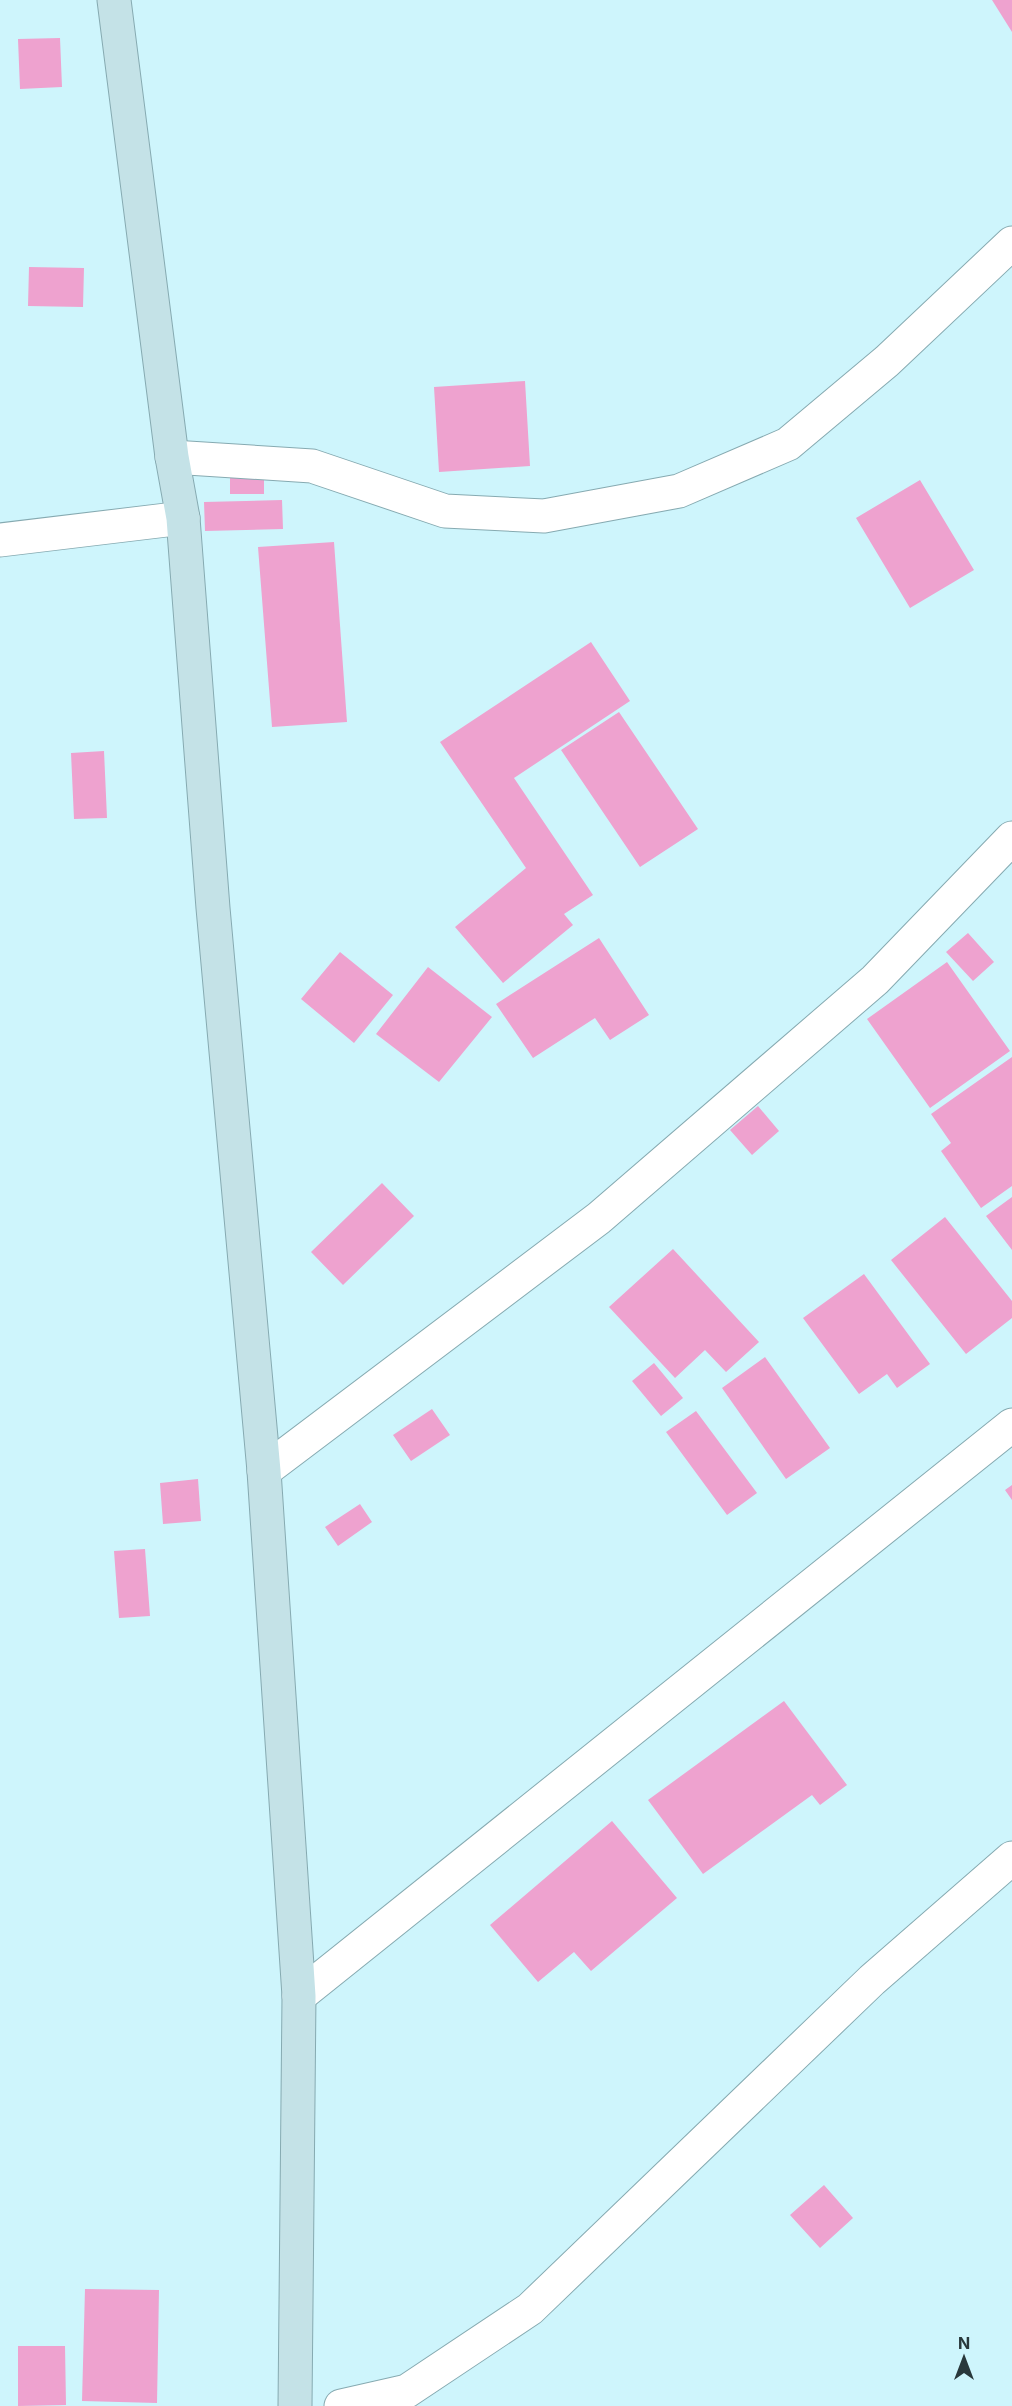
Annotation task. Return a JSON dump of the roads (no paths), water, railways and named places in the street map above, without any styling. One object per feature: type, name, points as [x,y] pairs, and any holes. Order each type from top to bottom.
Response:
[{"type":"street","points":[[114,0],[172,457],[183,518],[213,908],[264,1471],[299,1996],[295,2406]]},
{"type":"street","points":[[172,457],[312,466],[445,511],[544,516],[679,491],[788,444],[886,361],[1012,243]]},
{"type":"street","points":[[0,540],[183,518]]},
{"type":"street","points":[[264,1471],[599,1218],[875,980],[1012,838]]},
{"type":"street","points":[[299,1996],[1012,1425]]},
{"type":"street","points":[[341,2406],[407,2391],[530,2309],[872,1980],[1012,1858]]}]
